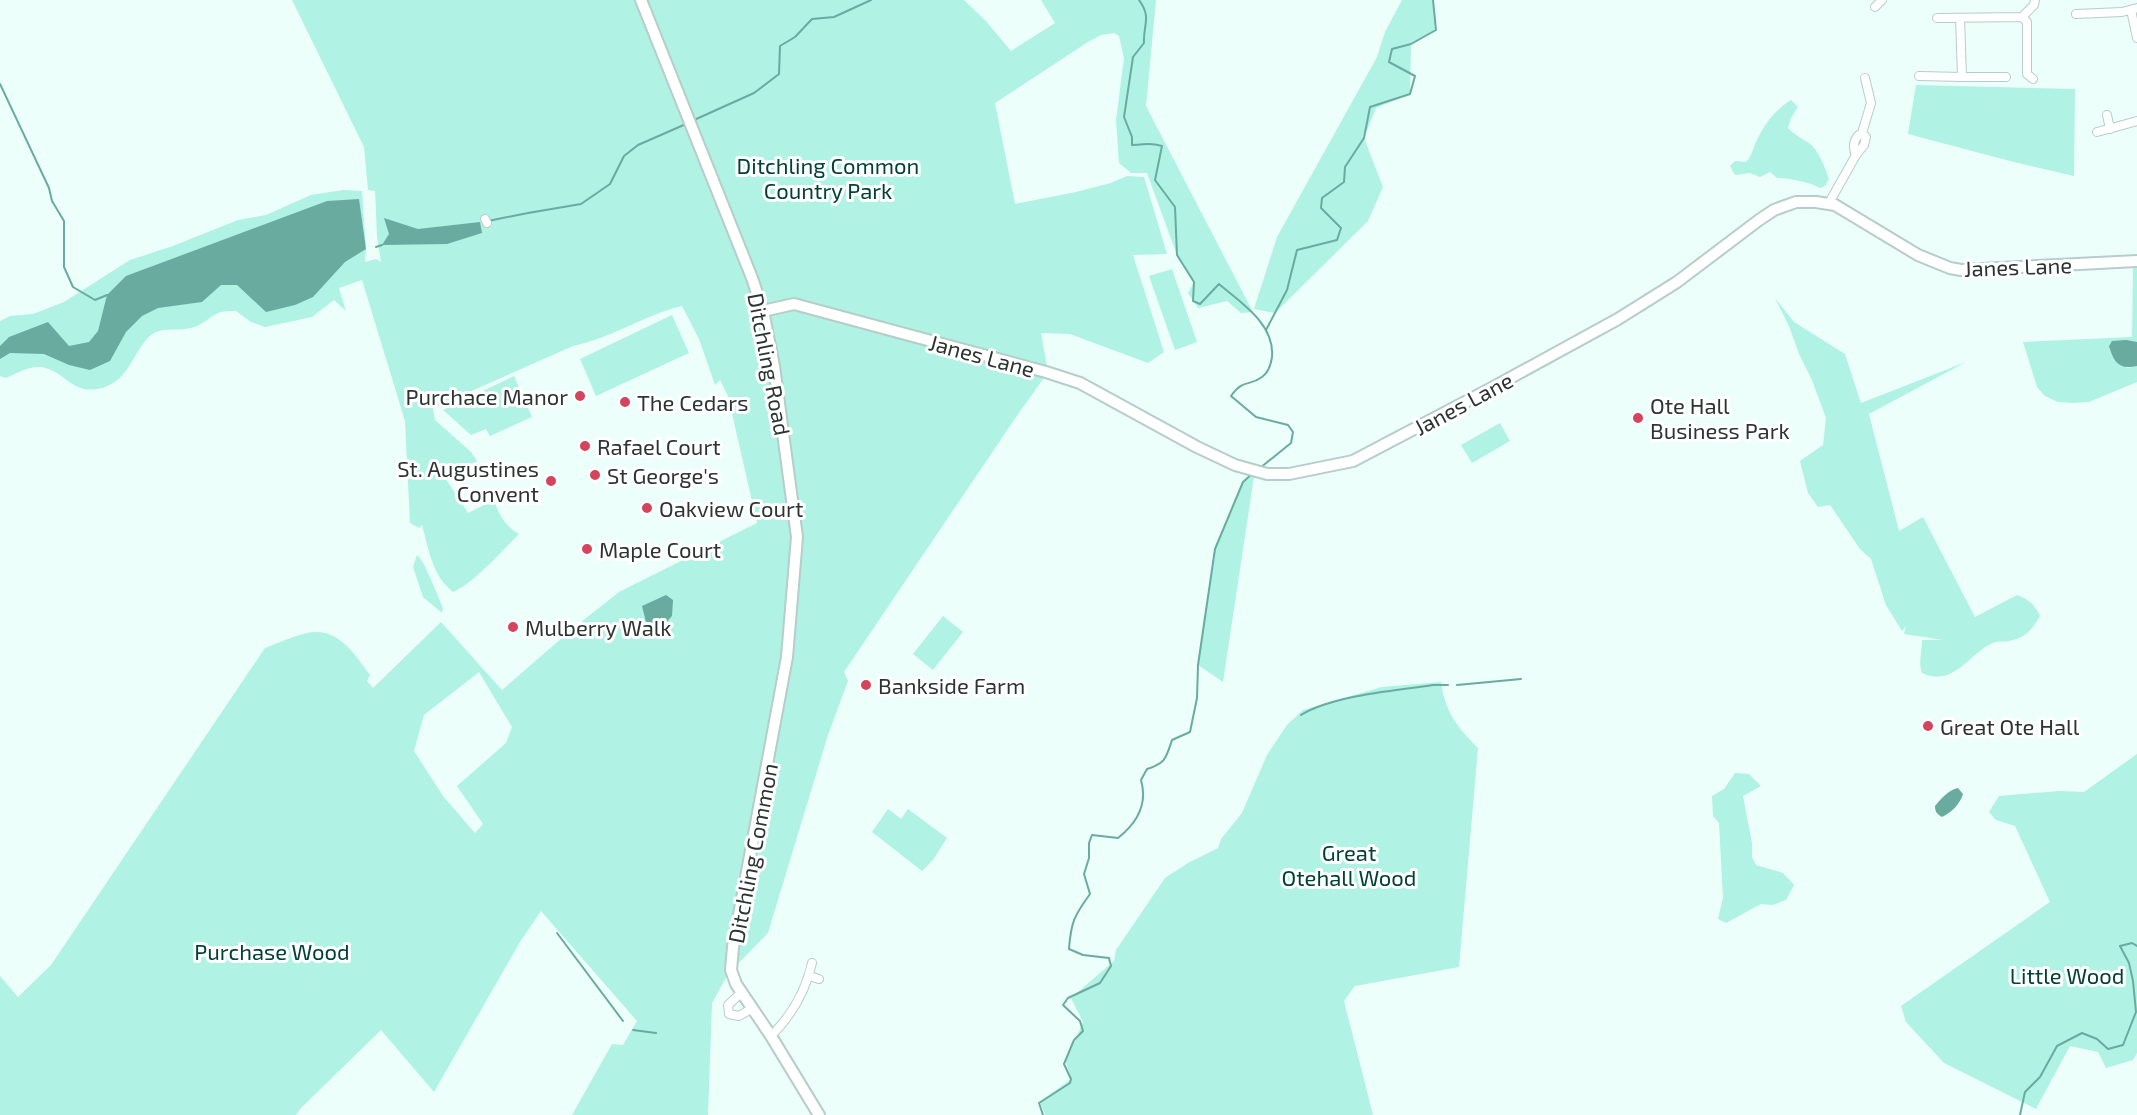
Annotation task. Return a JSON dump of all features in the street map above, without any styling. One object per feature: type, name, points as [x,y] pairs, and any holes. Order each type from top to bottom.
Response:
[{"type":"street","name":"Ditchling Road","points":[[641,0],[763,310],[784,431],[797,537],[794,568]]},
{"type":"street","points":[[1875,7],[1882,0]]},
{"type":"street","points":[[1937,18],[2022,17],[2034,5],[2035,0]]},
{"type":"street","points":[[2076,14],[2134,9],[2137,38]]},
{"type":"street","points":[[2022,17],[2027,22],[2027,74],[2033,79]]},
{"type":"street","points":[[1960,18],[1962,77]]},
{"type":"street","points":[[1919,76],[2006,77]]},
{"type":"street","points":[[1829,203],[1866,140],[1865,134],[1862,133],[1871,104],[1865,78]]},
{"type":"street","points":[[2107,115],[2110,129]]},
{"type":"street","points":[[2097,132],[2137,122]]},
{"type":"street","name":"Janes Lane","points":[[763,310],[794,304],[1080,383],[1197,447],[1267,474],[1294,474],[1353,461],[1618,319],[1677,282],[1774,210],[1796,202],[1829,203],[1851,213],[1918,255],[1956,269],[1986,270],[2137,261]]},
{"type":"street","name":"Ditchling Common","points":[[794,568],[788,657],[733,947],[731,970],[741,993],[771,1036],[819,1115]]},
{"type":"street","points":[[771,1036],[784,1023],[809,976],[812,963]]},
{"type":"street","points":[[809,976],[819,979]]},
{"type":"street","points":[[741,993],[728,1005],[729,1014],[738,1016],[752,1009]]},
{"type":"green space","points":[[292,0],[964,0],[985,20],[1011,51],[1055,23],[1041,0],[1156,0],[1146,106],[1253,312],[1241,313],[1227,301],[1198,308],[1188,293],[1194,282],[1177,255],[1147,173],[1131,173],[1119,163],[1116,120],[1124,58],[1119,36],[1114,33],[1101,35],[1088,42],[995,103],[1015,204],[1076,192],[1111,183],[1127,176],[1144,177],[1167,254],[1133,255],[1164,352],[1148,363],[1070,334],[1041,333],[1048,372],[844,672],[848,681],[828,735],[768,933],[728,974],[712,1003],[708,1115],[572,1115],[612,1044],[623,1045],[637,1021],[541,911],[520,942],[434,1092],[381,1030],[296,1115],[0,1115],[0,976],[18,997],[51,965],[265,648],[297,636],[314,632],[324,633],[347,646],[370,675],[367,681],[373,688],[441,622],[502,690],[619,592],[757,523],[728,396],[720,380],[715,385],[699,339],[682,306],[654,315],[601,338],[573,346],[433,408],[435,420],[471,452],[477,461],[446,479],[468,513],[494,500],[503,520],[519,534],[478,574],[453,592],[436,570],[422,525],[419,528],[410,523],[405,421],[362,280],[339,288],[346,311],[334,300],[312,317],[265,327],[251,322],[236,311],[225,311],[188,329],[163,330],[152,334],[119,379],[105,387],[85,389],[77,387],[50,369],[41,367],[28,369],[6,378],[0,376],[0,321],[10,316],[33,314],[64,302],[130,260],[173,246],[238,220],[266,215],[311,195],[343,190],[362,191],[365,262],[376,259],[381,262],[375,191],[368,190],[364,147]],"holes":[[[479,672],[512,727],[506,743],[457,786],[483,824],[475,833],[443,796],[414,751],[424,715]]]},
{"type":"green space","points":[[1402,0],[1433,0],[1436,30],[1411,44],[1410,94],[1376,108],[1364,138],[1383,187],[1368,221],[1275,313],[1254,309],[1277,237],[1377,57],[1385,32]]},
{"type":"green space","points":[[1916,85],[2075,89],[2074,176],[1908,134]]},
{"type":"green space","points":[[1791,100],[1798,107],[1788,128],[1813,146],[1819,155],[1829,179],[1825,186],[1820,188],[1799,181],[1777,178],[1770,172],[1760,177],[1750,173],[1735,175],[1730,166],[1735,161],[1746,162],[1767,123],[1780,108]]},
{"type":"green space","points":[[2133,267],[2137,267],[2137,342],[2112,341],[2127,368],[2137,366],[2137,382],[2089,402],[2058,402],[2045,396],[2037,387],[2023,342],[2132,337]]},
{"type":"green space","points":[[1172,269],[1197,342],[1175,350],[1149,276]]},
{"type":"green space","points":[[1775,298],[1794,322],[1845,354],[1861,403],[1966,362],[1869,414],[1899,531],[1923,517],[1975,617],[2017,595],[2031,603],[2040,616],[2024,635],[2015,640],[1995,642],[1961,667],[1944,676],[1922,673],[1920,661],[1922,640],[1943,640],[1904,634],[1906,626],[1902,631],[1886,605],[1871,559],[1860,549],[1830,505],[1818,507],[1808,493],[1800,461],[1823,445],[1826,418],[1812,380]]},
{"type":"green space","points":[[672,315],[689,353],[596,396],[580,359]]},
{"type":"green space","points":[[514,376],[532,417],[490,436],[486,429],[471,435],[443,410]]},
{"type":"green space","points":[[1500,423],[1510,441],[1472,463],[1461,445]]},
{"type":"green space","points":[[1255,470],[1223,682],[1198,665],[1215,549],[1243,482]]},
{"type":"green space","points":[[417,555],[431,579],[443,608],[442,613],[423,597],[413,567]]},
{"type":"green space","points":[[943,616],[963,632],[933,670],[913,654]]},
{"type":"green space","name":"Great Otehall Wood","points":[[1441,682],[1449,711],[1478,748],[1459,967],[1355,986],[1344,1001],[1373,1115],[1045,1115],[1040,1102],[1071,1079],[1066,1062],[1083,1022],[1071,998],[1114,961],[1116,950],[1165,878],[1218,848],[1221,839],[1242,813],[1267,755],[1287,725],[1303,710],[1382,687]]},
{"type":"green space","name":"Little Wood","points":[[2137,754],[2137,1053],[2133,1060],[2106,1068],[2098,1052],[2070,1046],[2036,1109],[1944,1063],[1906,1022],[1901,1006],[2050,902],[2015,826],[1996,820],[1989,812],[1999,796],[2059,791],[2084,792]]},
{"type":"green space","points":[[1735,773],[1749,774],[1761,786],[1743,796],[1752,843],[1752,857],[1756,865],[1783,873],[1794,885],[1786,900],[1773,905],[1761,904],[1726,923],[1718,919],[1723,898],[1719,823],[1713,816],[1712,796],[1724,789]]},
{"type":"green space","points":[[888,809],[901,819],[908,809],[947,838],[933,860],[922,871],[872,832]]},
{"type":"shaded area","points":[[359,199],[366,249],[345,262],[313,297],[295,305],[266,312],[237,285],[221,285],[202,302],[158,308],[142,316],[126,332],[110,361],[90,370],[69,365],[44,354],[10,353],[0,359],[0,346],[9,337],[48,322],[69,346],[89,342],[98,331],[107,295],[126,276],[327,201]]},
{"type":"shaded area","points":[[384,218],[418,229],[480,222],[482,233],[447,244],[382,245],[389,234]]},
{"type":"shaded area","points":[[2112,341],[2137,342],[2137,366],[2121,366],[2113,356],[2109,346]]},
{"type":"shaded area","points":[[666,595],[673,600],[672,616],[665,624],[657,626],[646,622],[642,606]]},
{"type":"shaded area","points":[[1958,788],[1963,794],[1960,801],[1942,817],[1935,810],[1935,806],[1948,793]]},
{"type":"waterway","points":[[694,120],[754,93],[779,74],[780,46],[795,37],[812,19],[834,17],[871,0]]},
{"type":"waterway","points":[[1139,0],[1146,17],[1144,43],[1133,57],[1124,117],[1132,137],[1132,145],[1162,146],[1155,180],[1175,207],[1177,255],[1194,282],[1193,301],[1200,304],[1219,284],[1255,315],[1268,334],[1272,357],[1268,371],[1257,380],[1240,387],[1231,396],[1256,417],[1288,425],[1293,432],[1291,443],[1260,468]]},
{"type":"waterway","points":[[1266,330],[1287,290],[1297,250],[1337,240],[1341,228],[1321,208],[1322,198],[1344,182],[1345,167],[1364,138],[1370,107],[1410,94],[1415,76],[1389,62],[1392,49],[1411,44],[1436,30],[1433,0]]},
{"type":"waterway","points":[[0,84],[49,188],[52,201],[64,221],[64,267],[73,287],[95,300],[107,295]]},
{"type":"waterway","points":[[488,221],[581,204],[610,184],[624,156],[638,145],[686,124]]},
{"type":"waterway","points":[[376,247],[382,245]]},
{"type":"waterway","points":[[1043,1115],[1039,1103],[1070,1083],[1071,1079],[1064,1064],[1074,1040],[1083,1031],[1080,1021],[1063,1005],[1068,998],[1100,983],[1111,966],[1109,958],[1083,955],[1069,949],[1074,920],[1090,894],[1084,874],[1089,858],[1089,843],[1092,835],[1118,838],[1131,826],[1142,805],[1141,780],[1147,769],[1164,759],[1172,740],[1190,732],[1197,698],[1198,665],[1215,549],[1243,482],[1253,473]]},
{"type":"waterway","points":[[1457,685],[1521,679]]},
{"type":"waterway","points":[[1301,715],[1347,698],[1433,685],[1448,685]]},
{"type":"waterway","points":[[557,933],[623,1021]]},
{"type":"waterway","points":[[2020,1115],[2025,1092],[2040,1077],[2057,1046],[2082,1033],[2097,1039],[2108,1049],[2123,1045],[2136,1012],[2129,963],[2120,946],[2132,943],[2137,946]]},
{"type":"waterway","points":[[633,1030],[656,1033]]},
{"type":"place","name":"Purchace Manor","points":[[580,396]]},
{"type":"place","name":"The Cedars","points":[[625,402]]},
{"type":"place","name":"Ote Hall Business Park","points":[[1638,418]]},
{"type":"place","name":"Rafael Court","points":[[585,446]]},
{"type":"place","name":"St George's","points":[[595,475]]},
{"type":"place","name":"St. Augustines Convent","points":[[551,481]]},
{"type":"place","name":"Oakview Court","points":[[647,508]]},
{"type":"place","name":"Maple Court","points":[[587,549]]},
{"type":"place","name":"Mulberry Walk","points":[[513,627]]},
{"type":"place","name":"Bankside Farm","points":[[866,685]]},
{"type":"place","name":"Great Ote Hall","points":[[1928,726]]},
{"type":"park label","name":"Ditchling Common Country Park","points":[[828,178]]},
{"type":"park label","name":"Purchase Wood","points":[[272,951]]}]
